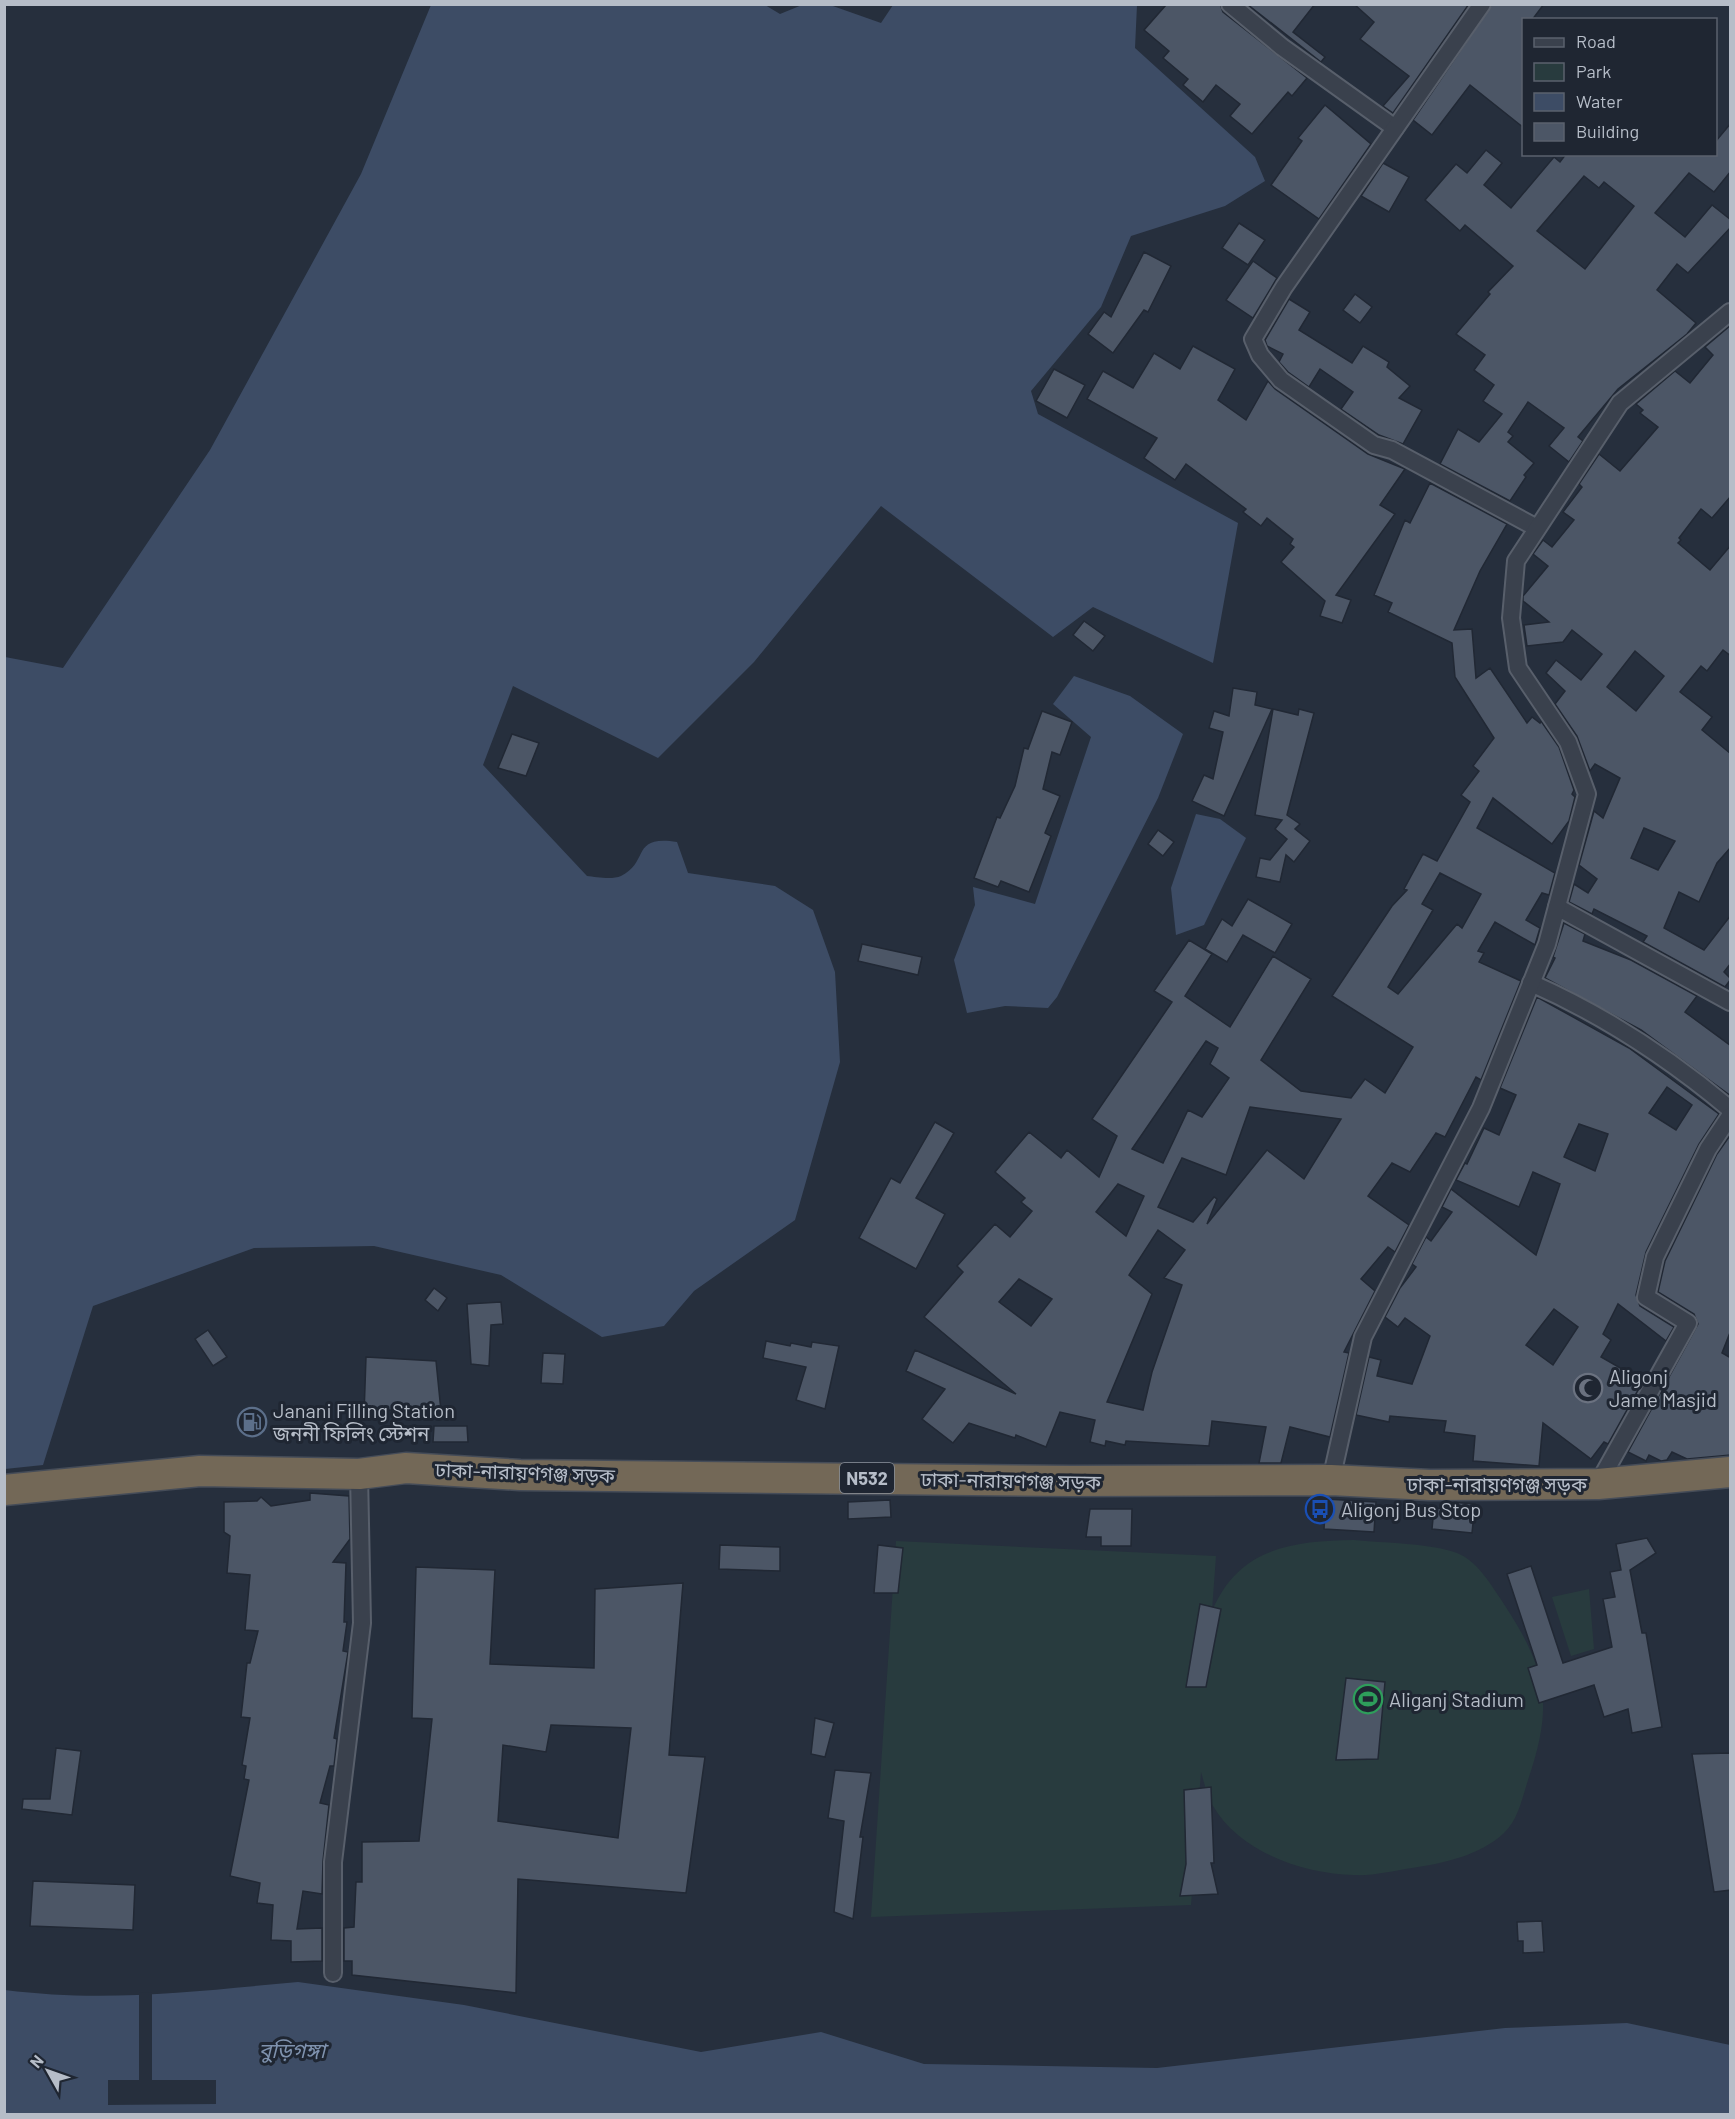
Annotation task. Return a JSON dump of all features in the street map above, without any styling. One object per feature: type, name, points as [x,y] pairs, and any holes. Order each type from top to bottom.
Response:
[{"type":"highway","name":"ঢাকা-নারায়ণগঞ্জ সড়ক","points":[[4,1490],[200,1471],[359,1474],[406,1468],[520,1475],[1072,1481],[1331,1480],[1430,1485],[1598,1484],[1731,1472]]},
{"type":"street","points":[[1230,4],[1282,47],[1395,128]]},
{"type":"street","points":[[1482,4],[1284,287],[1253,339],[1254,345],[1281,380],[1374,445],[1392,450],[1537,528]]},
{"type":"street","points":[[1331,1480],[1364,1337],[1481,1108],[1546,944],[1587,794],[1568,742],[1518,668],[1511,618],[1515,561],[1620,403],[1730,314]]},
{"type":"street","points":[[1557,907],[1731,1002]]},
{"type":"street","points":[[1531,983],[1631,1035],[1689,1075],[1731,1108]]},
{"type":"street","points":[[1598,1484],[1688,1323],[1646,1298],[1655,1257],[1708,1149],[1731,1116]]},
{"type":"street","points":[[333,1973],[333,1862],[362,1623],[359,1474]]},
{"type":"green space","points":[[1354,1540],[1434,1547],[1457,1553],[1471,1561],[1487,1579],[1528,1644],[1541,1685],[1543,1706],[1541,1728],[1516,1816],[1509,1828],[1494,1841],[1472,1853],[1449,1861],[1383,1873],[1354,1875],[1314,1870],[1274,1857],[1239,1836],[1213,1806],[1201,1772],[1191,1905],[871,1917],[896,1541],[1216,1556],[1212,1611],[1223,1590],[1237,1573],[1252,1561],[1270,1552],[1309,1543]]},
{"type":"green space","points":[[1589,1589],[1594,1649],[1571,1656],[1552,1597]]},
{"type":"water","points":[[431,5],[765,5],[780,14],[802,5],[830,5],[881,23],[893,5],[1137,5],[1135,48],[1255,157],[1265,181],[1225,206],[1131,236],[1101,307],[1031,391],[1038,414],[1238,523],[1213,663],[1093,607],[1053,637],[881,506],[754,662],[658,758],[513,686],[483,765],[587,876],[609,878],[621,876],[630,870],[642,851],[652,842],[677,842],[688,873],[775,886],[813,910],[835,972],[840,1062],[795,1220],[694,1291],[664,1326],[602,1337],[501,1275],[374,1246],[254,1248],[93,1306],[43,1465],[5,1469],[5,657],[63,668],[210,450],[361,174]]},
{"type":"water","points":[[1074,676],[1130,696],[1183,734],[1158,798],[1057,997],[1048,1008],[1005,1006],[967,1013],[954,960],[975,905],[973,887],[1035,904],[1091,737],[1053,704]]},
{"type":"water","points":[[1196,814],[1220,819],[1246,838],[1204,925],[1176,935],[1171,888]]},
{"type":"water","name":"বুড়িগঙ্গা","points":[[298,1982],[464,2005],[701,2052],[821,2032],[924,2064],[1157,2068],[1505,2028],[1627,2023],[1730,2045],[1730,2114],[5,2114],[5,1990],[42,1994],[115,1996]]},
{"type":"pier","points":[[152,1992],[152,2080],[216,2080],[216,2104],[108,2105],[108,2080],[139,2080],[139,1993]]},
{"type":"building","points":[[1220,4],[1223,12],[1307,78],[1292,96],[1288,92],[1252,134],[1230,116],[1240,104],[1216,85],[1203,102],[1183,85],[1188,79],[1163,58],[1169,51],[1144,30],[1166,5]]},
{"type":"building","points":[[1247,4],[1315,4],[1293,32],[1325,57],[1321,62]]},
{"type":"building","points":[[1354,4],[1469,4],[1393,113],[1383,106],[1409,76],[1360,39],[1374,22]]},
{"type":"building","points":[[1492,4],[1544,4],[1534,18],[1522,18],[1522,126],[1470,85],[1432,135],[1413,120]]},
{"type":"building","points":[[1325,105],[1371,144],[1319,219],[1271,185],[1302,141],[1298,138]]},
{"type":"building","points":[[1731,123],[1731,171],[1714,192],[1689,173],[1655,213],[1685,237],[1712,205],[1731,220],[1731,227],[1688,273],[1677,264],[1657,290],[1696,323],[1687,334],[1618,389],[1578,437],[1583,441],[1569,462],[1549,446],[1564,428],[1528,402],[1508,432],[1513,436],[1508,442],[1534,463],[1524,475],[1526,477],[1510,501],[1440,464],[1458,429],[1479,442],[1502,414],[1483,401],[1494,385],[1474,370],[1485,355],[1456,334],[1490,294],[1488,292],[1513,266],[1465,225],[1460,231],[1425,200],[1456,164],[1467,173],[1486,150],[1502,163],[1484,185],[1511,208],[1554,157],[1560,162],[1564,156],[1717,156],[1717,140]],"holes":[[[1584,176],[1599,188],[1604,182],[1634,206],[1585,269],[1537,231]]]},
{"type":"building","points":[[1383,163],[1409,177],[1389,212],[1361,196]]},
{"type":"building","points":[[1239,223],[1265,240],[1248,265],[1222,248]]},
{"type":"building","points":[[1144,252],[1171,266],[1148,312],[1144,310],[1113,353],[1088,334],[1104,312],[1111,317]]},
{"type":"building","points":[[1253,261],[1277,278],[1253,318],[1226,300]]},
{"type":"building","points":[[1355,294],[1372,307],[1360,323],[1343,310]]},
{"type":"building","points":[[1289,299],[1310,312],[1299,330],[1352,363],[1363,346],[1389,362],[1387,367],[1410,386],[1399,398],[1422,410],[1403,444],[1379,435],[1341,409],[1353,392],[1320,369],[1309,387],[1288,372],[1279,362],[1283,354],[1267,346],[1265,340]]},
{"type":"building","points":[[1731,325],[1731,496],[1712,518],[1701,509],[1679,538],[1681,540],[1678,543],[1710,570],[1731,545],[1731,656],[1723,650],[1707,671],[1701,666],[1680,692],[1712,717],[1702,730],[1731,754],[1731,847],[1717,863],[1699,902],[1679,892],[1664,928],[1704,950],[1731,915],[1731,963],[1724,972],[1731,979],[1725,987],[1643,942],[1647,936],[1594,909],[1592,914],[1569,902],[1574,884],[1588,893],[1597,879],[1579,865],[1594,811],[1603,818],[1620,778],[1595,764],[1590,771],[1577,736],[1555,704],[1565,691],[1546,673],[1556,660],[1581,680],[1602,654],[1572,630],[1563,642],[1527,646],[1524,625],[1549,622],[1523,601],[1523,596],[1548,566],[1533,554],[1543,540],[1552,547],[1574,520],[1563,512],[1582,487],[1579,484],[1599,454],[1620,471],[1658,427],[1640,413],[1643,410],[1636,404],[1675,371],[1690,383],[1713,355],[1705,347]],"holes":[[[1635,651],[1664,676],[1636,711],[1607,687]],[[1644,828],[1675,841],[1658,870],[1631,858]]]},
{"type":"building","points":[[1193,346],[1235,369],[1218,400],[1246,420],[1268,381],[1275,389],[1368,454],[1405,469],[1380,505],[1395,514],[1336,595],[1351,600],[1342,623],[1320,616],[1325,601],[1281,562],[1294,547],[1290,544],[1293,539],[1267,518],[1261,526],[1243,512],[1246,509],[1186,464],[1175,480],[1144,458],[1157,438],[1087,399],[1103,371],[1133,388],[1154,353],[1180,369]]},
{"type":"building","points":[[1054,369],[1085,385],[1067,418],[1036,401]]},
{"type":"building","points":[[1430,483],[1507,524],[1480,571],[1454,630],[1472,629],[1476,678],[1490,668],[1527,723],[1532,717],[1540,723],[1541,721],[1559,747],[1574,790],[1572,794],[1575,797],[1569,821],[1552,844],[1493,798],[1477,828],[1555,873],[1549,895],[1542,893],[1526,920],[1540,928],[1535,945],[1495,922],[1478,951],[1484,953],[1479,962],[1521,981],[1481,1080],[1476,1077],[1445,1137],[1436,1133],[1410,1172],[1392,1163],[1368,1196],[1409,1225],[1395,1252],[1388,1247],[1361,1279],[1375,1291],[1344,1352],[1349,1353],[1330,1437],[1290,1427],[1281,1463],[1259,1463],[1266,1427],[1212,1421],[1209,1446],[1126,1441],[1125,1445],[1106,1441],[1105,1446],[1090,1442],[1095,1420],[1060,1412],[1046,1447],[1016,1435],[1015,1438],[969,1423],[953,1443],[922,1419],[945,1389],[906,1371],[915,1350],[1016,1394],[924,1317],[963,1272],[957,1266],[995,1224],[1010,1237],[1032,1211],[1021,1202],[1025,1198],[995,1172],[1029,1132],[1061,1158],[1067,1150],[1099,1177],[1117,1136],[1092,1119],[1172,1002],[1154,991],[1189,940],[1212,954],[1185,996],[1230,1027],[1273,956],[1311,979],[1261,1060],[1301,1091],[1351,1098],[1365,1079],[1385,1093],[1413,1047],[1332,996],[1392,906],[1407,890],[1404,889],[1423,854],[1437,861],[1470,802],[1461,795],[1479,771],[1473,766],[1494,738],[1455,677],[1452,643],[1388,612],[1392,603],[1374,595],[1405,520],[1410,523]],"holes":[[[1440,873],[1481,894],[1462,928],[1457,924],[1398,994],[1388,987],[1433,910],[1422,904]],[[1206,1041],[1218,1048],[1210,1064],[1229,1078],[1202,1117],[1188,1110],[1163,1163],[1132,1149]],[[1250,1107],[1341,1119],[1304,1179],[1267,1150],[1207,1224],[1217,1199],[1214,1197],[1193,1222],[1158,1207],[1182,1158],[1226,1175]],[[1118,1184],[1144,1196],[1126,1236],[1096,1212]],[[1158,1230],[1185,1250],[1164,1278],[1182,1285],[1152,1372],[1143,1410],[1107,1402],[1152,1294],[1129,1275]],[[1019,1279],[1052,1299],[1031,1326],[999,1302]]]},
{"type":"building","points":[[1084,621],[1105,636],[1093,651],[1073,635]]},
{"type":"building","points":[[1233,688],[1257,692],[1255,705],[1272,709],[1224,816],[1192,801],[1204,775],[1213,779],[1223,732],[1209,728],[1214,711],[1229,716]]},
{"type":"building","points":[[1273,709],[1298,715],[1299,709],[1314,713],[1287,815],[1300,824],[1295,829],[1310,841],[1294,862],[1286,855],[1280,882],[1256,877],[1260,858],[1270,860],[1287,839],[1275,829],[1282,820],[1255,815]]},
{"type":"building","points":[[1042,711],[1072,722],[1060,755],[1052,752],[1043,789],[1060,796],[1045,833],[1051,836],[1029,892],[1001,881],[998,887],[974,878],[997,817],[1000,818],[1015,786],[1024,748],[1028,749]]},
{"type":"building","points":[[512,734],[539,743],[526,776],[498,768]]},
{"type":"building","points":[[1158,830],[1174,842],[1163,856],[1148,844]]},
{"type":"building","points":[[1248,899],[1292,924],[1275,953],[1243,935],[1227,962],[1205,949],[1222,919],[1232,926]]},
{"type":"building","points":[[1564,923],[1585,934],[1583,941],[1631,960],[1697,996],[1685,1012],[1731,1046],[1731,1096],[1641,1030],[1545,978],[1555,958],[1553,957]]},
{"type":"building","points":[[862,944],[922,957],[918,975],[858,961]]},
{"type":"building","points":[[1537,997],[1629,1048],[1719,1114],[1699,1144],[1646,1252],[1636,1295],[1640,1306],[1674,1327],[1666,1341],[1618,1304],[1603,1334],[1611,1340],[1601,1357],[1643,1381],[1608,1444],[1604,1442],[1591,1459],[1543,1423],[1539,1466],[1473,1461],[1475,1436],[1444,1432],[1446,1421],[1390,1416],[1389,1422],[1356,1415],[1369,1357],[1381,1360],[1377,1376],[1412,1384],[1430,1336],[1405,1318],[1398,1327],[1385,1317],[1400,1288],[1416,1267],[1412,1264],[1426,1237],[1431,1241],[1452,1212],[1442,1207],[1451,1189],[1536,1255],[1560,1184],[1533,1172],[1519,1207],[1456,1180],[1465,1163],[1467,1164],[1484,1128],[1499,1135],[1516,1095],[1500,1088]],"holes":[[[1667,1087],[1692,1105],[1676,1130],[1649,1113]],[[1579,1124],[1608,1134],[1595,1171],[1564,1157]],[[1554,1309],[1578,1327],[1553,1365],[1526,1345]]]},
{"type":"building","points":[[935,1122],[954,1133],[916,1198],[945,1214],[916,1269],[859,1238],[891,1178],[900,1183]]},
{"type":"building","points":[[1731,1134],[1731,1330],[1722,1353],[1731,1358],[1731,1455],[1687,1459],[1672,1452],[1667,1460],[1661,1461],[1649,1455],[1646,1461],[1628,1452],[1698,1324],[1694,1314],[1658,1292],[1665,1261],[1717,1154]]},
{"type":"building","points":[[434,1288],[447,1298],[438,1311],[425,1300]]},
{"type":"building","points":[[501,1302],[503,1324],[491,1325],[489,1366],[471,1364],[467,1304]]},
{"type":"building","points":[[208,1330],[227,1357],[213,1366],[195,1339]]},
{"type":"building","points":[[766,1341],[790,1346],[791,1343],[811,1347],[812,1342],[839,1346],[825,1409],[796,1400],[806,1367],[763,1358]]},
{"type":"building","points":[[543,1353],[565,1354],[563,1384],[541,1383]]},
{"type":"building","points":[[366,1357],[436,1361],[441,1411],[386,1410],[386,1416],[364,1415]]},
{"type":"building","points":[[434,1426],[467,1426],[468,1442],[433,1442]]},
{"type":"building","points":[[310,1493],[349,1496],[350,1539],[333,1562],[346,1563],[344,1622],[347,1622],[343,1651],[348,1652],[334,1738],[337,1739],[334,1766],[330,1766],[320,1803],[329,1805],[322,1894],[303,1891],[297,1929],[322,1928],[322,1961],[291,1962],[291,1941],[271,1940],[273,1905],[257,1903],[260,1883],[230,1876],[249,1780],[244,1779],[246,1766],[242,1765],[250,1718],[241,1717],[247,1663],[250,1663],[258,1631],[245,1630],[250,1575],[227,1573],[230,1536],[224,1532],[224,1502],[257,1501],[261,1497],[271,1506],[310,1500]]},
{"type":"building","points":[[1326,1499],[1376,1502],[1374,1532],[1324,1529]]},
{"type":"building","points":[[890,1500],[891,1517],[848,1519],[848,1502]]},
{"type":"building","points":[[1449,1502],[1475,1504],[1472,1533],[1432,1529],[1434,1508],[1448,1509]]},
{"type":"building","points":[[1090,1509],[1132,1509],[1131,1546],[1101,1546],[1101,1537],[1086,1537]]},
{"type":"building","points":[[1647,1538],[1656,1553],[1630,1570],[1642,1633],[1646,1633],[1662,1727],[1632,1733],[1628,1709],[1604,1717],[1594,1685],[1539,1703],[1528,1668],[1537,1665],[1507,1574],[1531,1566],[1563,1663],[1612,1647],[1603,1599],[1615,1597],[1610,1572],[1621,1570],[1616,1544]]},
{"type":"building","points":[[720,1545],[780,1547],[780,1571],[719,1569]]},
{"type":"building","points":[[878,1545],[903,1548],[898,1593],[874,1593]]},
{"type":"building","points":[[416,1567],[495,1570],[490,1664],[594,1668],[595,1589],[683,1583],[669,1755],[705,1757],[686,1893],[518,1879],[516,1993],[352,1975],[352,1961],[344,1961],[344,1928],[354,1927],[356,1882],[362,1882],[362,1842],[419,1841],[432,1719],[412,1718]],"holes":[[[551,1725],[631,1728],[618,1838],[498,1821],[503,1745],[546,1752]]]},
{"type":"building","points":[[1200,1604],[1221,1609],[1206,1687],[1186,1687]]},
{"type":"building","points":[[1346,1678],[1385,1682],[1378,1759],[1336,1760]]},
{"type":"building","points":[[815,1718],[834,1723],[825,1757],[811,1754]]},
{"type":"building","points":[[56,1748],[81,1751],[72,1815],[22,1809],[23,1799],[50,1799]]},
{"type":"building","points":[[1731,1753],[1731,1890],[1714,1892],[1692,1754]]},
{"type":"building","points":[[835,1770],[871,1773],[860,1837],[863,1837],[853,1919],[834,1912],[844,1821],[828,1818]]},
{"type":"building","points":[[1211,1787],[1214,1863],[1211,1863],[1218,1894],[1180,1896],[1186,1864],[1184,1790]]},
{"type":"building","points":[[33,1881],[135,1885],[133,1930],[30,1926]]},
{"type":"building","points":[[1542,1921],[1544,1952],[1523,1953],[1523,1941],[1518,1941],[1517,1922]]},
{"type":"place","name":"Aligonj Jame Masjid","points":[[1588,1388]]},
{"type":"place","name":"Janani Filling Station জননী ফিলিং স্টেশন","points":[[252,1422]]},
{"type":"place","name":"Aligonj Bus Stop","points":[[1320,1509]]},
{"type":"place","name":"Aliganj Stadium","points":[[1368,1699]]}]
